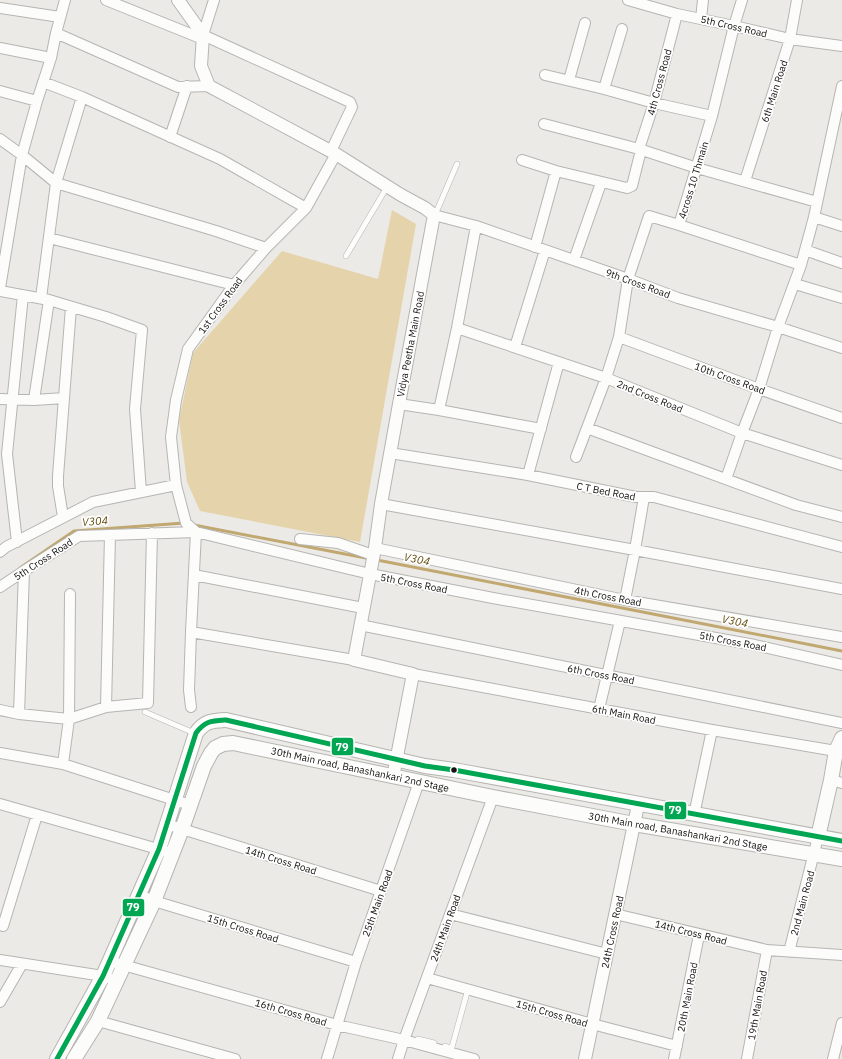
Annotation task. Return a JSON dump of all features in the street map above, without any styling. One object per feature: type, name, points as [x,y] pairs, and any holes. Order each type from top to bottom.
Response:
[{"type":"main road","name":"30th Main road, Banashankari 2nd Stage","points":[[57,1059],[110,978],[124,965],[154,901],[165,852],[166,824],[196,729],[212,721],[226,720],[425,766],[842,841]]},
{"type":"main road","name":"30th Main road, Banashankari 2nd Stage","points":[[74,1059],[98,1021],[110,978],[109,961],[139,895],[165,852],[182,829],[204,766],[211,753],[215,748],[223,744],[233,743],[393,777],[634,824],[842,859]]},
{"type":"main road","points":[[818,837],[837,781],[839,744]]},
{"type":"street","points":[[65,0],[51,58],[22,155],[0,290],[45,299],[106,317],[142,330],[135,410],[141,492]]},
{"type":"street","name":"1st Cross Road","points":[[106,0],[198,37],[203,35],[350,102],[352,107],[334,152],[306,208],[266,248],[234,285],[188,350],[176,400],[171,437],[176,485],[186,523],[196,532]]},
{"type":"street","points":[[178,0],[203,35]]},
{"type":"street","points":[[209,86],[201,66],[203,35],[214,0]]},
{"type":"street","name":"5th Cross Road","points":[[628,0],[654,4],[677,14],[790,39],[842,46]]},
{"type":"street","points":[[701,19],[703,0]]},
{"type":"street","name":"4cross 10 Thmain","points":[[576,456],[606,378],[619,337],[628,279],[650,216],[679,225],[712,116],[734,26],[742,0]]},
{"type":"street","name":"6th Main Road","points":[[745,182],[790,39],[797,0]]},
{"type":"street","points":[[0,8],[60,17]]},
{"type":"street","name":"4th Cross Road","points":[[601,183],[627,188],[632,186],[640,150],[677,14]]},
{"type":"street","points":[[569,80],[585,23]]},
{"type":"street","points":[[604,89],[622,29]]},
{"type":"street","points":[[56,33],[178,87],[209,86],[334,152],[434,215]]},
{"type":"street","points":[[0,48],[51,58]]},
{"type":"street","points":[[545,75],[654,103],[712,116]]},
{"type":"street","points":[[43,82],[82,97],[220,159],[306,208]]},
{"type":"street","points":[[170,137],[187,86]]},
{"type":"street","points":[[726,479],[759,389],[778,327],[801,265],[814,217],[842,86]]},
{"type":"street","points":[[0,91],[37,101]]},
{"type":"street","points":[[34,400],[45,299],[49,238],[56,183],[82,97]]},
{"type":"street","points":[[544,124],[640,150],[697,168],[817,202]]},
{"type":"street","points":[[0,139],[56,183],[216,231],[266,248]]},
{"type":"street","points":[[522,160],[601,183],[574,260]]},
{"type":"street","points":[[535,247],[556,171]]},
{"type":"street","name":"9th Cross Road","points":[[434,215],[476,226],[678,298],[778,327],[842,348]]},
{"type":"street","name":"Vidya Peetha Main Road","points":[[354,660],[434,215]]},
{"type":"street","points":[[814,217],[842,226]]},
{"type":"street","points":[[679,225],[801,265]]},
{"type":"street","points":[[439,410],[457,328],[476,226]]},
{"type":"street","points":[[49,238],[234,285]]},
{"type":"street","points":[[515,347],[545,250]]},
{"type":"street","points":[[805,250],[842,263]]},
{"type":"street","points":[[794,284],[842,298]]},
{"type":"street","points":[[17,542],[7,454],[23,295]]},
{"type":"street","points":[[63,517],[58,486],[58,476],[71,307]]},
{"type":"street","name":"2nd Cross Road","points":[[457,328],[606,378],[742,433],[842,465]]},
{"type":"street","name":"10th Cross Road","points":[[619,337],[842,418]]},
{"type":"street","points":[[528,475],[559,362]]},
{"type":"street","points":[[0,399],[56,400],[64,398]]},
{"type":"street","points":[[399,404],[541,429]]},
{"type":"street","points":[[587,428],[796,505],[842,517]]},
{"type":"street","name":"C T Bed Road","points":[[390,453],[528,475],[636,497],[654,498],[842,547]]},
{"type":"street","points":[[0,552],[93,502],[176,485]]},
{"type":"street","points":[[625,600],[644,497]]},
{"type":"street","points":[[381,504],[842,589]]},
{"type":"street","points":[[191,707],[189,690],[196,532]]},
{"type":"street","name":"5th Cross Road","points":[[0,587],[79,536],[196,532],[372,560],[620,621],[754,645],[842,665]]},
{"type":"street","points":[[0,710],[19,714],[68,719],[106,707],[148,703],[152,533]]},
{"type":"street","points":[[106,707],[110,535]]},
{"type":"street","points":[[300,539],[338,543],[372,560]]},
{"type":"street","name":"4th Cross Road","points":[[372,560],[625,600],[842,637]]},
{"type":"street","points":[[19,714],[24,571]]},
{"type":"street","points":[[194,575],[363,608]]},
{"type":"street","points":[[63,764],[68,719],[70,594]]},
{"type":"street","points":[[598,709],[620,621]]},
{"type":"street","name":"6th Cross Road","points":[[360,625],[842,723]]},
{"type":"street","points":[[191,632],[354,660],[413,674],[393,777]]},
{"type":"street","name":"6th Main Road","points":[[413,674],[712,730],[839,744]]},
{"type":"street","points":[[694,814],[712,730]]},
{"type":"street","points":[[0,753],[63,764],[190,805]]},
{"type":"street","name":"25th Main Road","points":[[327,1059],[356,962],[419,782]]},
{"type":"street","name":"24th Main Road","points":[[398,1059],[493,797]]},
{"type":"street","points":[[0,804],[165,852]]},
{"type":"street","name":"24th Cross Road","points":[[585,1059],[638,805]]},
{"type":"street","points":[[4,926],[37,814]]},
{"type":"street","name":"14th Cross Road","points":[[166,824],[381,891]]},
{"type":"street","name":"2nd Main Road","points":[[789,952],[818,837]]},
{"type":"street","name":"15th Cross Road","points":[[139,895],[154,901],[356,962]]},
{"type":"street","points":[[450,914],[607,954]]},
{"type":"street","name":"14th Cross Road","points":[[615,914],[766,950],[842,955]]},
{"type":"street","name":"20th Main Road","points":[[674,1059],[699,935]]},
{"type":"street","name":"19th Main Road","points":[[748,1059],[766,950]]},
{"type":"street","points":[[0,960],[110,978]]},
{"type":"street","name":"16th Cross Road","points":[[109,961],[337,1025],[404,1040],[474,1059]]},
{"type":"street","points":[[0,1002],[22,964]]},
{"type":"street","name":"15th Cross Road","points":[[427,978],[677,1046]]},
{"type":"street","points":[[98,1021],[235,1059]]},
{"type":"street","points":[[833,1059],[842,1023]]},
{"type":"lane","points":[[434,215],[457,164]]},
{"type":"lane","points":[[346,256],[388,186]]},
{"type":"lane","points":[[145,712],[196,729]]},
{"type":"lane","points":[[416,1044],[417,1040],[419,1039],[452,1048],[468,989]]},
{"type":"shaded area","points":[[392,210],[416,224],[360,542],[200,511],[187,482],[179,420],[193,353],[282,251],[378,279]]},
{"type":"waterway","name":"V304","points":[[20,568],[74,531],[184,523]]},
{"type":"waterway","name":"V304","points":[[194,525],[371,559]]},
{"type":"waterway","name":"V304","points":[[377,560],[842,651]]},
{"type":"transit line","name":"79","points":[[57,1059],[103,976],[159,849],[196,733],[202,726],[212,721],[226,720],[425,766],[842,841]]}]
